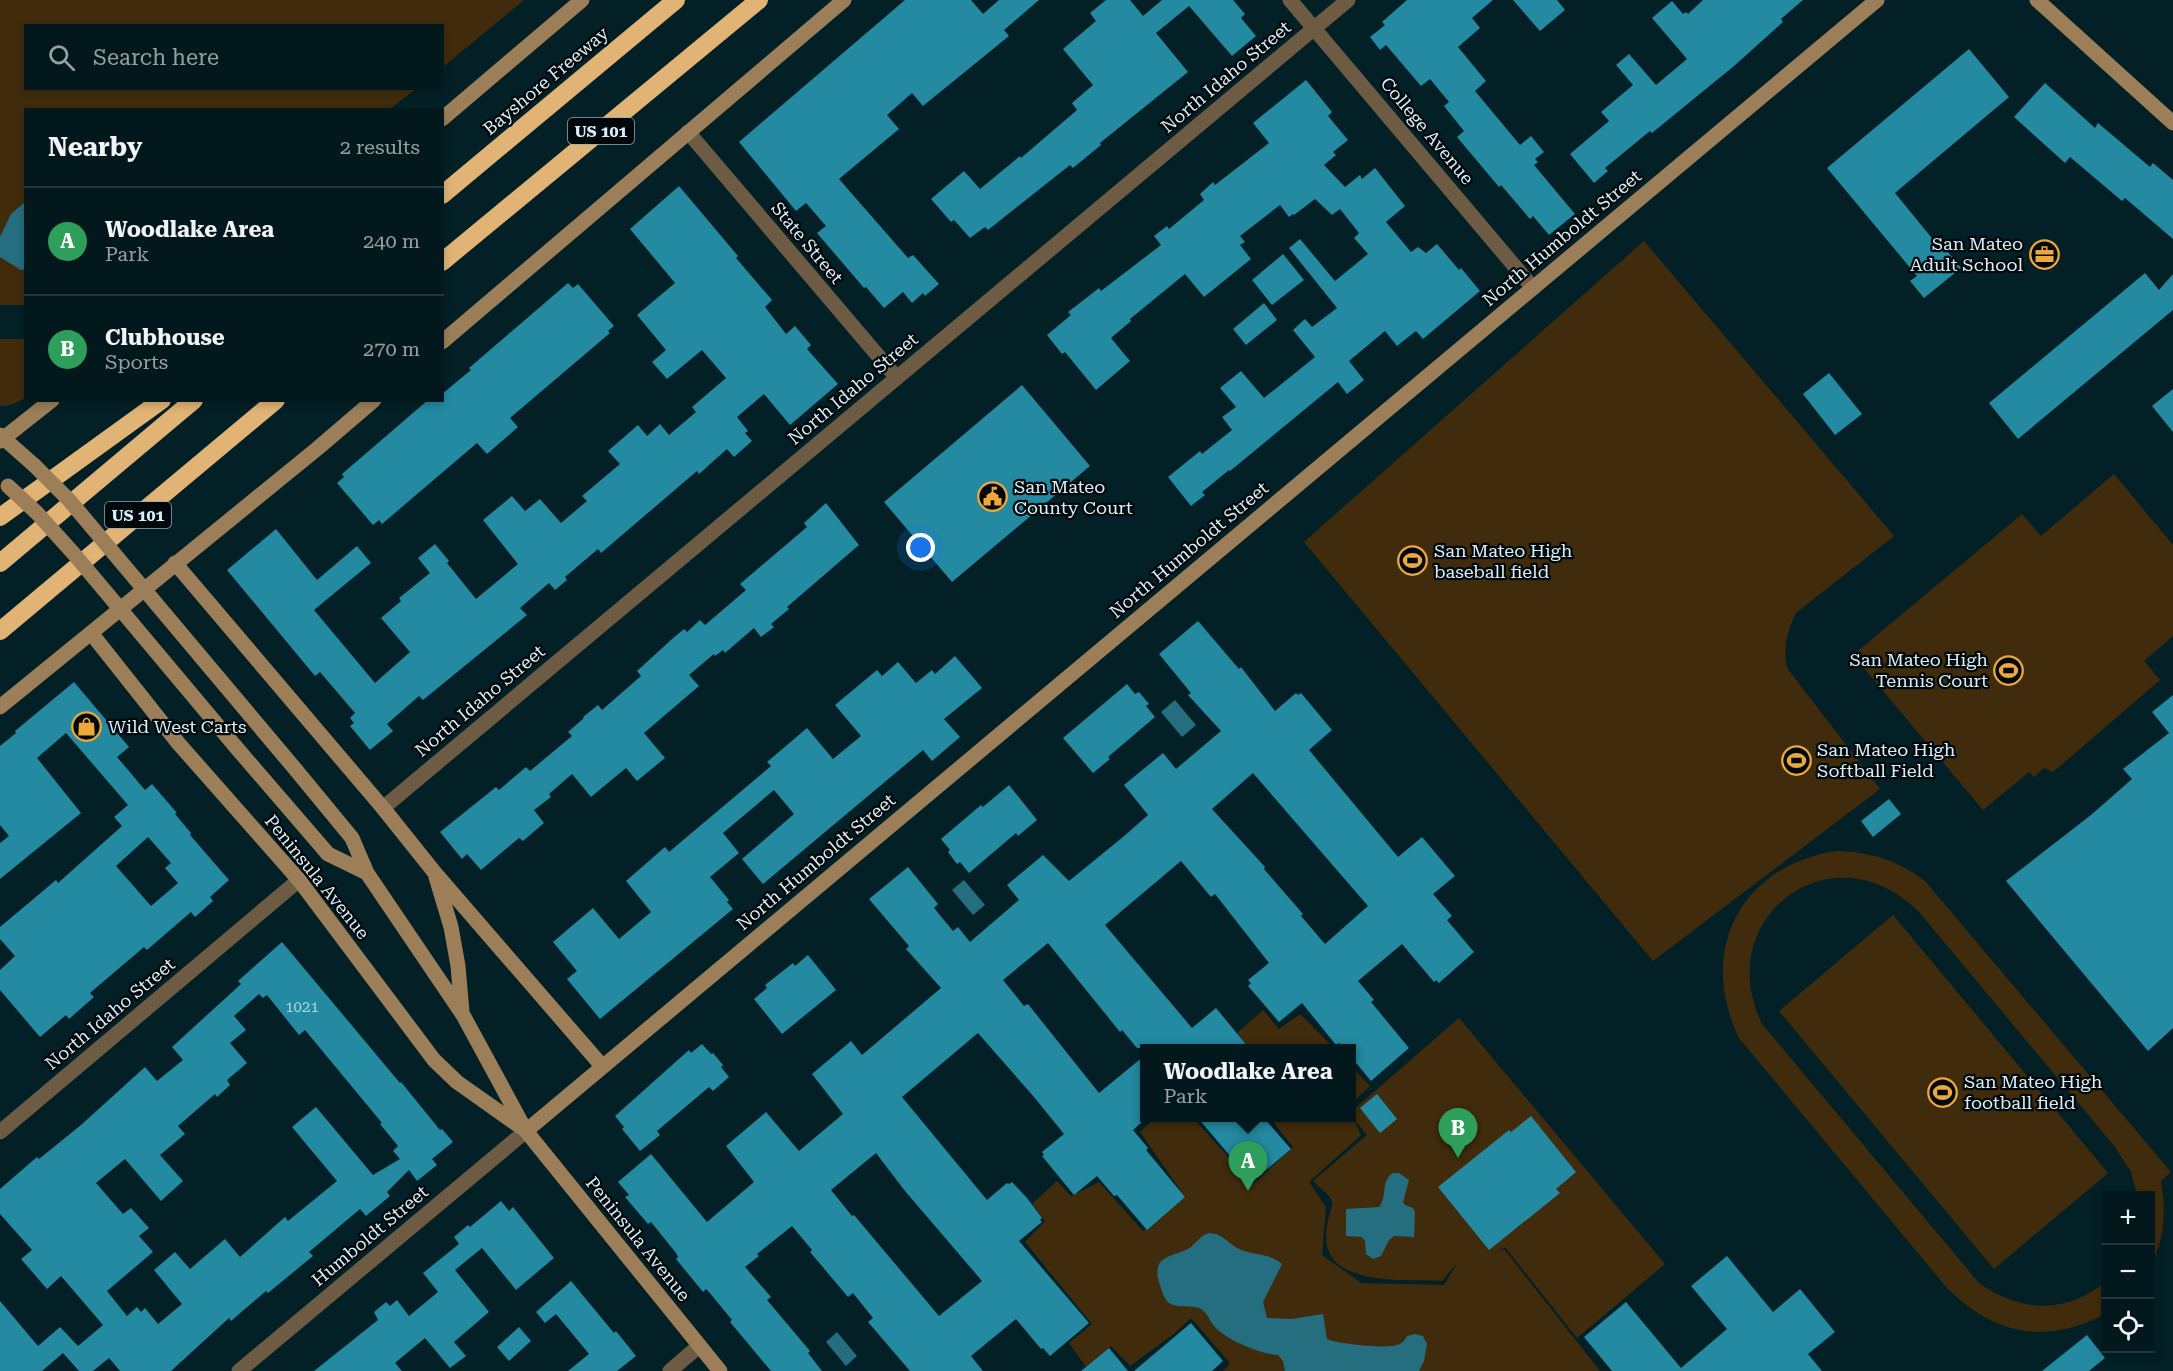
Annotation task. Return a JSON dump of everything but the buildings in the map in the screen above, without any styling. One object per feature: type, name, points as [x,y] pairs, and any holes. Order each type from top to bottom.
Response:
[{"type":"highway","name":"Bayshore Freeway","points":[[444,193],[676,0]]},
{"type":"highway","name":"US 101","points":[[444,260],[759,0]]},
{"type":"highway","points":[[0,517],[159,402]]},
{"type":"highway","name":"US 101","points":[[0,563],[192,402]]},
{"type":"highway","name":"US 101","points":[[0,631],[274,402]]},
{"type":"street","points":[[444,117],[582,0]]},
{"type":"street","points":[[444,340],[844,0]]},
{"type":"street","name":"College Avenue","points":[[1290,0],[1533,288]]},
{"type":"street","name":"North Idaho Street","points":[[383,808],[1348,0]]},
{"type":"street","name":"North Humboldt Street","points":[[526,1131],[1877,0]]},
{"type":"street","points":[[2037,0],[2173,123]]},
{"type":"street","name":"State Street","points":[[688,132],[897,378]]},
{"type":"street","points":[[2,438],[49,402]]},
{"type":"street","points":[[0,707],[372,402]]},
{"type":"street","name":"Peninsula Avenue","points":[[2,438],[36,466],[69,500],[352,838],[367,873],[463,1015],[526,1131],[720,1371]]},
{"type":"street","name":"Peninsula Avenue","points":[[4,482],[37,513],[74,554],[328,854],[367,873]]},
{"type":"street","points":[[175,563],[383,808],[435,873],[602,1066]]},
{"type":"street","name":"Peninsula Avenue","points":[[91,633],[179,744],[299,880],[434,1060],[457,1082],[526,1131]]},
{"type":"street","points":[[435,873],[451,927],[463,1015]]},
{"type":"street","name":"North Idaho Street","points":[[0,1132],[299,880]]},
{"type":"street","name":"Humboldt Street","points":[[239,1371],[526,1131]]},
{"type":"street","points":[[669,1371],[699,1346]]},
{"type":"shaded area","points":[[0,0],[524,0],[444,66],[444,24],[24,24],[24,90],[415,90],[391,108],[24,108],[24,305],[0,305]]},
{"type":"shaded area","points":[[1644,241],[1894,536],[1796,613],[1790,626],[1786,647],[1787,668],[1880,789],[1653,961],[1304,542]]},
{"type":"shaded area","points":[[0,339],[24,339],[24,398],[13,404],[0,406]]},
{"type":"shaded area","name":"San Mateo High Tennis Court","points":[[2114,474],[2173,545],[2173,636],[2144,661],[2160,680],[2053,772],[2044,768],[2034,777],[2029,772],[1983,810],[1853,655],[2022,514],[2041,536]]},
{"type":"shaded area","points":[[1836,851],[1861,853],[1883,858],[1925,881],[2171,1172],[2161,1181],[2164,1203],[2163,1224],[2155,1257],[2155,1191],[2136,1191],[2131,1172],[2115,1147],[1919,912],[1886,888],[1851,878],[1818,881],[1789,895],[1766,918],[1753,949],[1750,985],[1762,1024],[1979,1283],[2010,1300],[2042,1306],[2074,1300],[2101,1285],[2101,1316],[2062,1330],[2041,1332],[2002,1325],[1965,1304],[1947,1288],[1739,1038],[1727,1006],[1723,974],[1726,945],[1736,918],[1752,894],[1774,874],[1803,860]]},
{"type":"shaded area","name":"San Mateo High football field","points":[[1893,915],[2108,1173],[1994,1269],[1779,1011]]},
{"type":"shaded area","points":[[1263,1010],[1279,1029],[1300,1014],[1330,1044],[1247,1044],[1237,1033]]},
{"type":"shaded area","points":[[1459,1018],[1665,1264],[1577,1338],[1505,1247],[1496,1252],[1504,1249],[1600,1371],[1223,1371],[1230,1363],[1191,1318],[1175,1333],[1130,1366],[1111,1346],[1086,1367],[1069,1343],[1092,1324],[1025,1242],[1045,1221],[1032,1204],[1057,1181],[1071,1196],[1099,1182],[1143,1231],[1185,1197],[1140,1132],[1150,1122],[1197,1122],[1253,1184],[1293,1147],[1273,1122],[1355,1122],[1361,1135],[1309,1182],[1326,1207],[1322,1255],[1361,1283],[1444,1285],[1457,1263],[1442,1281],[1366,1276],[1349,1270],[1335,1261],[1327,1247],[1331,1198],[1313,1181],[1367,1135],[1356,1122],[1356,1108]]},
{"type":"shaded area","points":[[1356,1071],[1370,1086],[1356,1099]]},
{"type":"water","points":[[24,203],[24,269],[21,270],[0,257],[0,237],[11,214]]},
{"type":"water","points":[[1175,700],[1196,725],[1182,737],[1161,712]]},
{"type":"water","points":[[964,880],[985,905],[973,915],[952,890]]},
{"type":"water","points":[[1393,1173],[1399,1173],[1409,1180],[1403,1202],[1415,1212],[1414,1237],[1394,1236],[1389,1240],[1381,1256],[1373,1259],[1366,1254],[1365,1241],[1362,1237],[1346,1236],[1346,1209],[1379,1207],[1382,1203],[1385,1184]]},
{"type":"water","points":[[1209,1233],[1220,1236],[1237,1248],[1277,1260],[1282,1264],[1263,1302],[1267,1318],[1292,1319],[1323,1314],[1327,1339],[1351,1344],[1391,1346],[1400,1344],[1407,1336],[1415,1334],[1423,1336],[1427,1344],[1424,1361],[1419,1371],[1285,1371],[1283,1361],[1278,1355],[1253,1349],[1227,1337],[1215,1327],[1201,1309],[1169,1303],[1159,1282],[1158,1266],[1161,1261],[1191,1247]]},
{"type":"water","points":[[837,1332],[857,1356],[846,1366],[826,1342]]},
{"type":"place","name":"San Mateo Adult School","points":[[2044,254]]},
{"type":"place","name":"San Mateo County Court","points":[[993,497]]},
{"type":"place","name":"San Mateo High baseball field","points":[[1413,561]]},
{"type":"place","name":"San Mateo High Tennis Court","points":[[2009,670]]},
{"type":"place","name":"Wild West Carts","points":[[87,727]]},
{"type":"place","name":"San Mateo High Softball Field","points":[[1796,760]]},
{"type":"place","name":"San Mateo High football field","points":[[1943,1092]]},
{"type":"place","name":"Clubhouse","points":[[1458,1158]]},
{"type":"place","name":"Woodlake Area","points":[[1248,1191]]}]
